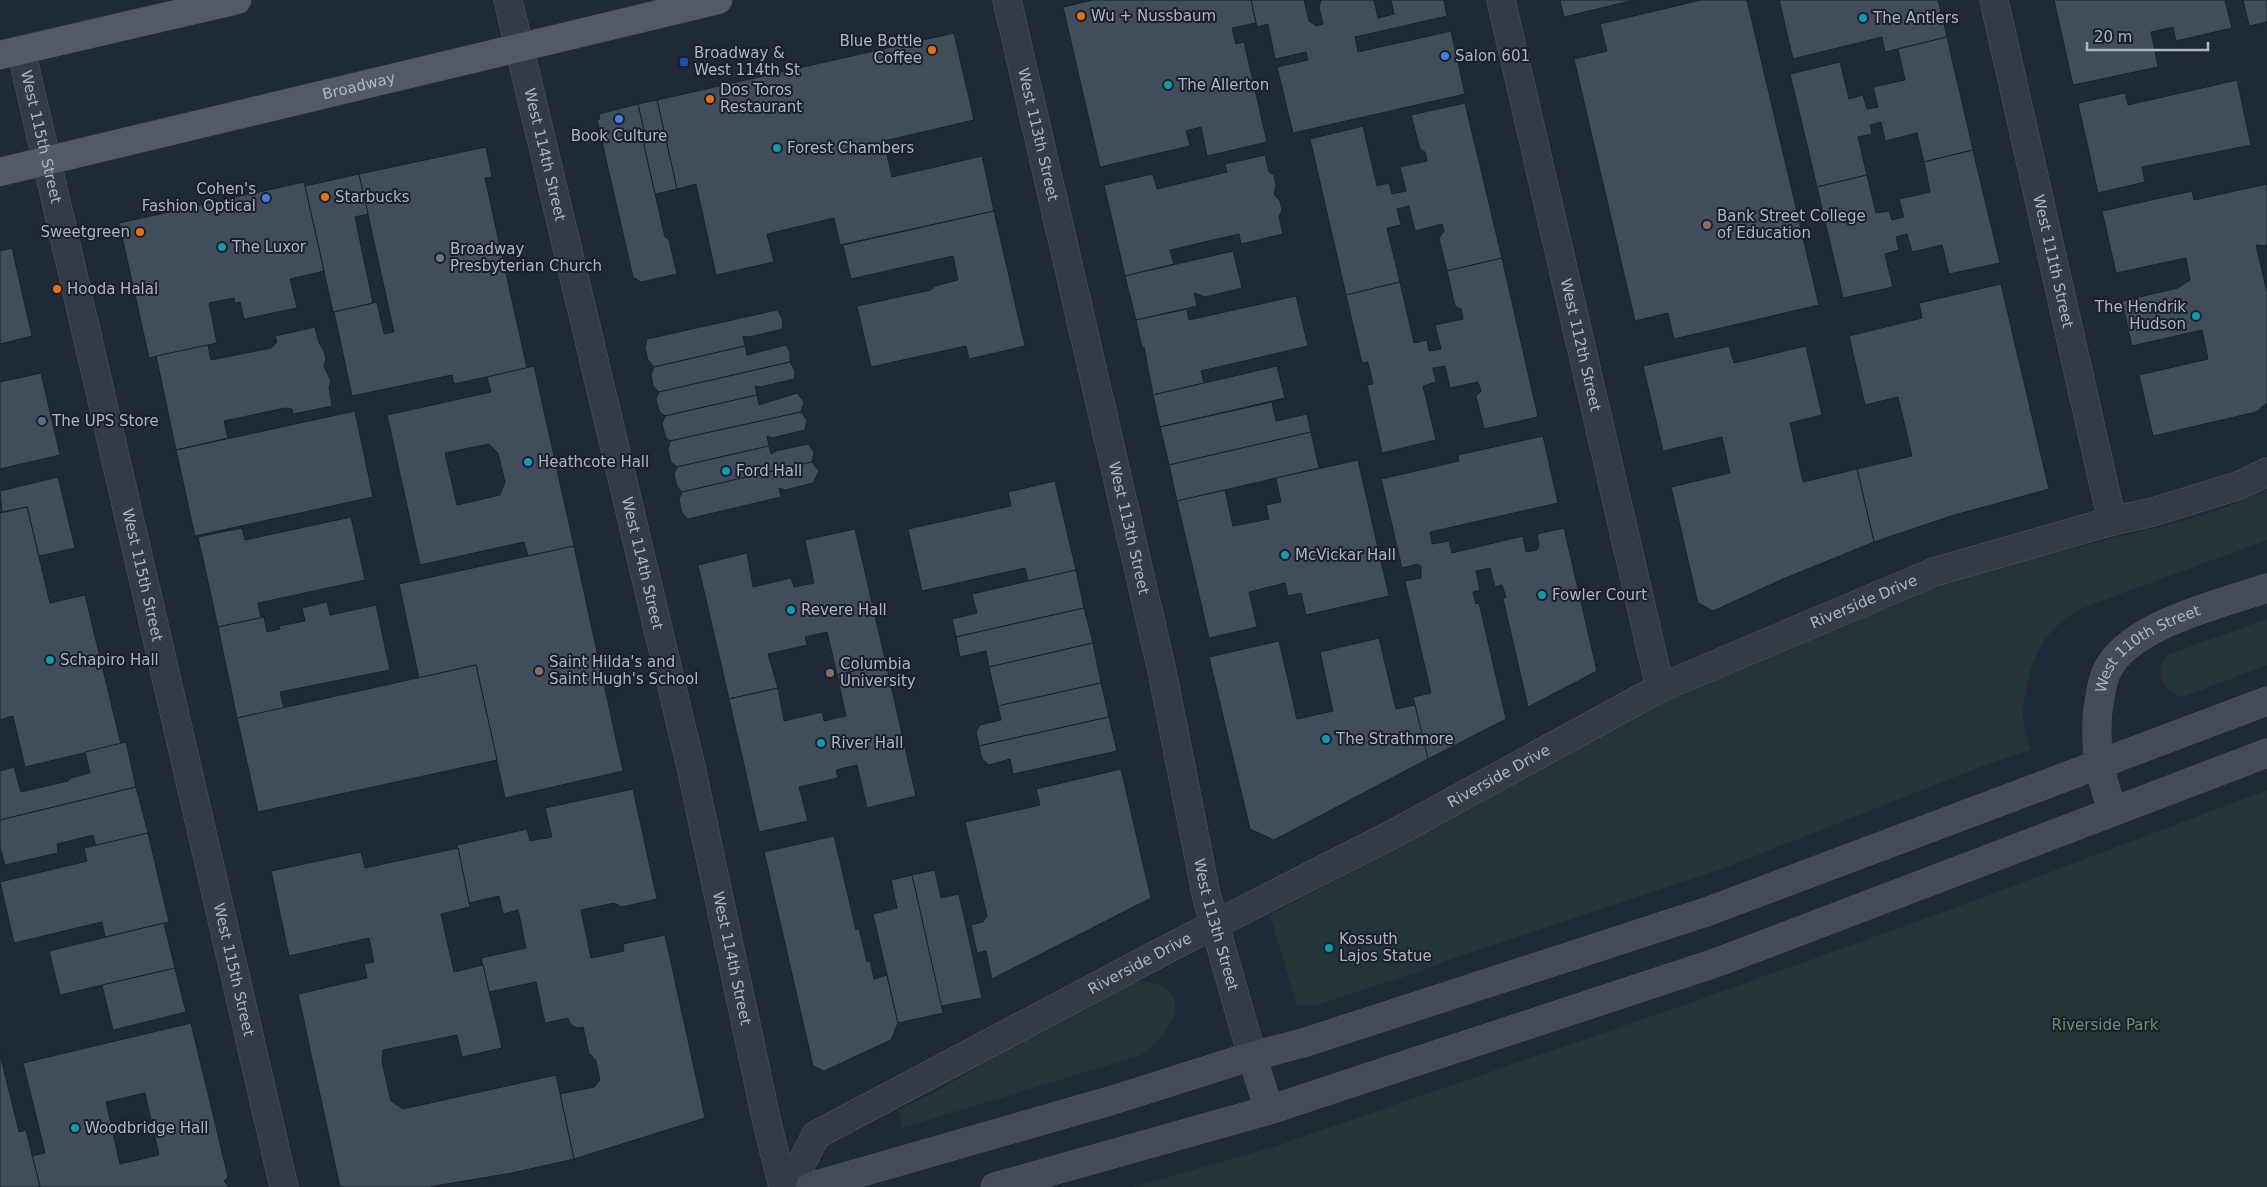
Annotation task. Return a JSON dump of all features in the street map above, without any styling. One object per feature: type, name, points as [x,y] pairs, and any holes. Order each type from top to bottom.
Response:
[{"type":"main road","points":[[10,52],[237,0]]},
{"type":"main road","name":"Broadway","points":[[0,172],[718,0]]},
{"type":"main road","name":"West 110th Street","points":[[2113,811],[2098,763],[2096,740],[2100,692],[2106,672],[2130,642],[2151,630],[2267,588]]},
{"type":"main road","points":[[810,1187],[1113,1100],[1252,1056],[1303,1043],[1706,912],[2267,701]]},
{"type":"main road","points":[[995,1187],[1270,1110],[1718,962],[2267,753]]},
{"type":"main road","points":[[1252,1056],[1270,1110]]},
{"type":"street","name":"West 114th Street","points":[[508,0],[691,767],[783,1187]]},
{"type":"street","name":"West 113th Street","points":[[1007,0],[1162,671],[1213,926],[1252,1056]]},
{"type":"street","name":"West 112th Street","points":[[1501,0],[1660,688]]},
{"type":"street","name":"West 111th Street","points":[[1994,0],[2112,521]]},
{"type":"street","name":"West 115th Street","points":[[10,52],[46,160],[284,1187]]},
{"type":"street","name":"Riverside Drive","points":[[789,1187],[816,1135],[1213,926],[1393,834],[1660,688],[1934,572],[2112,521],[2153,512],[2240,485],[2267,472]]},
{"type":"green space","points":[[2267,490],[2267,540],[2080,609],[2058,625],[2042,644],[2028,679],[2023,720],[2030,750],[1983,766],[1722,869],[1454,958],[1416,973],[1313,1006],[1297,1006],[1270,915],[1459,814],[1687,688],[1918,591],[1970,574],[2183,521],[2216,511]]},
{"type":"green space","points":[[2267,619],[2267,665],[2183,697],[2165,685],[2160,673],[2161,666],[2169,654]]},
{"type":"green space","name":"Riverside Park","points":[[2267,790],[2267,1187],[1132,1187],[1270,1148],[1684,1005],[1949,910]]},
{"type":"green space","points":[[1136,981],[1155,983],[1168,989],[1174,998],[1175,1009],[1172,1021],[1164,1033],[1142,1055],[902,1128],[899,1110],[935,1092],[1089,1003]]},
{"type":"building","name":"The Allerton","points":[[1093,0],[1251,0],[1256,23],[1232,28],[1236,44],[1244,42],[1267,142],[1207,156],[1201,127],[1186,131],[1190,146],[1100,167],[1063,7]]},
{"type":"building","points":[[1251,0],[1304,0],[1309,21],[1316,26],[1323,24],[1319,8],[1321,0],[1374,0],[1378,18],[1394,14],[1391,0],[1444,0],[1447,16],[1355,37],[1358,52],[1451,31],[1465,94],[1293,133],[1277,67],[1308,60],[1306,52],[1275,59],[1268,24],[1257,27]]},
{"type":"building","points":[[1560,0],[1634,0],[1564,17]]},
{"type":"building","name":"Bank Street College of Education","points":[[1701,0],[1747,0],[1819,305],[1674,339],[1668,313],[1635,321],[1574,59],[1607,51],[1600,24]]},
{"type":"building","name":"The Antlers","points":[[1779,0],[1938,0],[1947,37],[1885,52],[1882,37],[1793,59]]},
{"type":"building","points":[[2054,0],[2225,0],[2232,28],[2176,41],[2173,27],[2151,32],[2158,67],[2073,85]]},
{"type":"building","points":[[2243,0],[2267,0],[2267,22],[2249,26]]},
{"type":"building","name":"Forest Chambers","points":[[954,33],[974,120],[884,141],[892,177],[982,156],[994,211],[840,245],[834,218],[767,234],[774,262],[716,275],[696,184],[677,189],[657,100]]},
{"type":"building","points":[[1947,37],[1973,150],[1924,162],[1917,133],[1885,141],[1881,122],[1870,125],[1872,134],[1858,137],[1867,175],[1817,187],[1790,74],[1840,62],[1849,99],[1863,95],[1867,109],[1878,107],[1873,87],[1905,80],[1898,49]]},
{"type":"building","points":[[2237,80],[2251,145],[2142,167],[2145,182],[2098,193],[2078,103],[2125,93],[2128,105]]},
{"type":"building","points":[[657,100],[677,189],[655,194],[644,146],[646,140],[638,104]]},
{"type":"building","points":[[1465,103],[1502,258],[1447,271],[1439,238],[1444,231],[1442,224],[1415,231],[1409,206],[1397,209],[1401,225],[1387,228],[1400,282],[1346,295],[1310,139],[1363,126],[1377,186],[1389,183],[1392,194],[1406,191],[1400,167],[1427,161],[1425,152],[1420,149],[1411,115]]},
{"type":"building","points":[[638,104],[646,140],[644,146],[655,194],[665,237],[669,240],[677,274],[641,282],[633,277],[597,120],[600,119],[599,114]]},
{"type":"building","name":"Broadway Presbyterian Church","points":[[486,147],[492,177],[485,178],[527,368],[454,384],[452,375],[352,396],[334,312],[377,302],[384,334],[394,332],[359,174]]},
{"type":"building","points":[[1973,150],[2000,263],[1949,274],[1942,245],[1912,252],[1907,234],[1896,237],[1899,250],[1885,254],[1893,287],[1843,298],[1817,187],[1867,175],[1876,213],[1889,211],[1892,220],[1904,217],[1899,199],[1930,192],[1924,162]]},
{"type":"building","points":[[1265,155],[1269,172],[1274,175],[1276,186],[1274,194],[1280,201],[1282,210],[1279,217],[1283,234],[1241,244],[1239,234],[1170,250],[1174,264],[1125,276],[1104,185],[1153,174],[1157,189],[1227,172],[1225,164]]},
{"type":"building","points":[[359,174],[368,214],[355,217],[373,303],[333,312],[305,186]]},
{"type":"building","name":"The Luxor","points":[[304,182],[324,271],[290,279],[297,308],[244,319],[240,302],[235,303],[234,298],[209,303],[217,343],[149,358],[119,223]]},
{"type":"building","name":"The Hendrik Hudson","points":[[2267,184],[2267,246],[2256,245],[2267,292],[2267,403],[2256,412],[2153,436],[2139,375],[2208,359],[2202,330],[2132,346],[2122,301],[2178,288],[2190,280],[2186,258],[2116,273],[2102,211],[2192,191],[2194,200]]},
{"type":"building","points":[[994,211],[1025,346],[969,359],[966,346],[871,367],[857,306],[931,290],[935,286],[958,280],[953,256],[851,279],[843,245]]},
{"type":"building","points":[[12,248],[32,336],[0,344],[0,251]]},
{"type":"building","points":[[1233,251],[1242,288],[1205,297],[1194,293],[1197,306],[1136,320],[1125,276]]},
{"type":"building","points":[[1502,258],[1538,417],[1484,429],[1476,396],[1481,391],[1478,382],[1450,388],[1445,366],[1433,368],[1436,382],[1423,386],[1436,440],[1382,453],[1367,385],[1373,384],[1368,362],[1362,363],[1346,295],[1400,282],[1414,343],[1427,340],[1429,351],[1441,349],[1435,325],[1463,319],[1461,309],[1455,306],[1447,271]]},
{"type":"building","points":[[2001,284],[2049,489],[1951,516],[1874,542],[1857,469],[1912,456],[1898,397],[1865,405],[1849,336],[1922,318],[1919,303]]},
{"type":"building","points":[[1296,296],[1308,346],[1201,371],[1204,383],[1153,395],[1144,347],[1142,347],[1136,320],[1187,309],[1189,320]]},
{"type":"building","points":[[777,310],[782,318],[783,329],[749,337],[743,336],[745,346],[654,367],[648,360],[645,348],[647,339]]},
{"type":"building","points":[[315,327],[326,359],[324,366],[331,381],[329,388],[332,406],[293,414],[292,409],[285,408],[224,421],[228,438],[176,450],[156,356],[208,345],[211,360],[271,348],[277,342],[275,336]]},
{"type":"building","points":[[786,345],[790,352],[790,362],[659,392],[653,386],[651,375],[654,367],[745,346],[747,355]]},
{"type":"building","points":[[1729,346],[1734,363],[1806,346],[1822,415],[1790,423],[1803,482],[1857,469],[1874,542],[1783,579],[1713,611],[1698,603],[1671,487],[1730,473],[1722,437],[1663,451],[1643,366]]},
{"type":"building","points":[[790,362],[795,371],[794,379],[761,387],[755,386],[757,395],[665,416],[659,411],[656,399],[659,392]]},
{"type":"building","name":"Heathcote Hall","points":[[534,366],[574,546],[528,556],[524,542],[420,565],[387,415],[491,392],[487,377]],"holes":[[[489,444],[498,453],[505,482],[500,495],[457,505],[445,453]]]},
{"type":"building","points":[[1277,366],[1285,398],[1160,427],[1153,395]]},
{"type":"building","points":[[41,373],[60,455],[0,469],[0,382]]},
{"type":"building","points":[[797,393],[804,402],[801,412],[670,441],[666,438],[662,424],[665,416],[757,395],[759,405]]},
{"type":"building","points":[[1272,402],[1276,421],[1307,414],[1311,432],[1169,465],[1160,427]]},
{"type":"building","points":[[355,411],[373,497],[195,536],[176,450]]},
{"type":"building","points":[[801,412],[807,420],[805,430],[772,438],[767,436],[769,446],[677,467],[671,462],[668,450],[670,441]]},
{"type":"building","points":[[1311,432],[1319,468],[1177,501],[1169,465]]},
{"type":"building","name":"Fowler Court","points":[[1543,436],[1558,503],[1430,532],[1432,544],[1449,541],[1452,553],[1523,536],[1526,552],[1537,550],[1539,545],[1537,534],[1564,528],[1597,671],[1528,707],[1503,599],[1506,597],[1502,585],[1495,587],[1490,568],[1476,571],[1480,590],[1473,592],[1476,604],[1479,603],[1506,719],[1428,759],[1413,697],[1431,693],[1405,581],[1421,578],[1421,567],[1418,564],[1402,568],[1381,479],[1459,461],[1458,455]]},
{"type":"building","name":"Ford Hall","points":[[808,444],[814,452],[812,462],[682,492],[677,486],[674,474],[677,467],[769,446],[771,454],[776,451]]},
{"type":"building","name":"McVickar Hall","points":[[1358,460],[1389,596],[1306,615],[1301,593],[1288,596],[1285,583],[1249,592],[1257,627],[1209,638],[1177,501],[1225,490],[1233,526],[1269,519],[1266,505],[1281,502],[1276,478]]},
{"type":"building","points":[[812,462],[819,471],[813,483],[785,490],[779,488],[781,497],[688,519],[682,513],[679,499],[682,492]]},
{"type":"building","points":[[58,477],[75,548],[39,556],[27,507],[2,512],[0,491]]},
{"type":"building","points":[[1055,481],[1076,570],[1028,581],[1025,568],[922,591],[908,529],[1011,506],[1008,492]]},
{"type":"building","name":"Schapiro Hall","points":[[27,507],[50,603],[85,595],[121,744],[25,767],[13,716],[0,720],[0,513]]},
{"type":"building","points":[[351,517],[365,580],[258,603],[261,618],[218,627],[198,537],[242,528],[245,540]]},
{"type":"building","name":"Revere Hall","points":[[855,529],[886,663],[837,675],[827,632],[805,637],[807,645],[768,654],[778,688],[729,699],[698,565],[747,553],[753,587],[791,578],[794,587],[814,583],[805,540]]},
{"type":"building","name":"Saint Hilda's and Saint Hugh's School","points":[[574,546],[623,771],[505,798],[476,665],[419,678],[399,584]]},
{"type":"building","points":[[1076,570],[1084,608],[956,637],[952,619],[977,613],[972,594]]},
{"type":"building","points":[[327,602],[330,615],[376,605],[390,670],[280,692],[284,708],[237,718],[218,627],[264,617],[267,632],[280,629],[279,626],[305,621],[302,608]]},
{"type":"building","points":[[1084,608],[1093,643],[989,667],[986,651],[960,657],[956,637]]},
{"type":"building","name":"The Strathmore","points":[[1379,638],[1396,709],[1415,705],[1428,759],[1274,840],[1250,829],[1209,657],[1279,641],[1297,719],[1333,711],[1320,652]]},
{"type":"building","points":[[1093,643],[1101,683],[998,706],[989,667]]},
{"type":"building","name":"River Hall","points":[[886,663],[916,796],[867,808],[857,765],[836,770],[838,778],[799,787],[808,821],[759,832],[729,699],[778,688],[784,721],[822,712],[824,721],[846,716],[837,675]]},
{"type":"building","points":[[476,665],[497,760],[258,812],[237,718]]},
{"type":"building","points":[[1101,683],[1109,717],[979,746],[976,732],[980,725],[1001,720],[998,706]]},
{"type":"building","points":[[1109,717],[1117,751],[1013,774],[1010,759],[989,765],[982,759],[979,746]]},
{"type":"building","points":[[126,742],[136,787],[0,820],[0,771],[14,767],[21,792],[68,781],[71,778],[90,773],[85,752]]},
{"type":"building","points":[[1121,769],[1151,898],[992,979],[986,951],[977,953],[971,925],[983,922],[987,916],[965,822],[1040,805],[1036,789]]},
{"type":"building","points":[[136,787],[148,833],[96,846],[93,835],[57,844],[58,853],[5,865],[0,847],[0,820]]},
{"type":"building","points":[[633,789],[657,899],[622,907],[614,903],[581,910],[591,958],[624,951],[623,944],[665,935],[705,1118],[574,1159],[560,1094],[594,1087],[600,1080],[596,1061],[589,1053],[583,1027],[577,1028],[570,1024],[568,1018],[545,1023],[536,982],[489,992],[481,958],[526,948],[519,914],[518,910],[503,914],[499,896],[469,903],[457,845],[527,829],[530,841],[552,837],[545,808]]},
{"type":"building","points":[[148,833],[169,922],[105,937],[102,922],[14,943],[0,882],[87,861],[84,848]]},
{"type":"building","points":[[834,836],[856,930],[859,928],[867,962],[870,961],[874,979],[887,975],[898,1023],[891,1040],[824,1071],[813,1066],[764,852]]},
{"type":"building","points":[[458,848],[470,907],[441,914],[454,972],[483,965],[502,1048],[462,1057],[457,1035],[383,1050],[382,1062],[391,1101],[403,1109],[556,1075],[574,1159],[512,1173],[429,1187],[340,1187],[298,994],[367,978],[364,964],[374,962],[369,938],[289,956],[271,871],[361,852],[365,868]]},
{"type":"building","points":[[935,870],[941,898],[959,894],[982,998],[941,1006],[912,875]]},
{"type":"building","points":[[912,875],[943,1013],[898,1023],[873,914],[897,908],[891,880]]},
{"type":"building","points":[[164,923],[175,968],[60,995],[49,951]]},
{"type":"building","points":[[175,968],[186,1012],[113,1030],[102,985]]},
{"type":"building","name":"Woodbridge Hall","points":[[191,1023],[228,1177],[224,1181],[229,1187],[40,1187],[32,1156],[45,1153],[23,1063]],"holes":[[[145,1093],[159,1155],[120,1164],[106,1102]]]},
{"type":"building","points":[[0,1054],[19,1132],[26,1130],[40,1187],[0,1187]]},
{"type":"place","name":"Wu + Nussbaum","points":[[1081,16]]},
{"type":"place","name":"The Antlers","points":[[1863,18]]},
{"type":"place","name":"Blue Bottle Coffee","points":[[932,50]]},
{"type":"place","name":"Salon 601","points":[[1445,56]]},
{"type":"place","name":"Broadway & West 114th St","points":[[684,62]]},
{"type":"place","name":"The Allerton","points":[[1168,85]]},
{"type":"place","name":"Dos Toros Restaurant","points":[[710,99]]},
{"type":"place","name":"Book Culture","points":[[619,119]]},
{"type":"place","name":"Forest Chambers","points":[[777,148]]},
{"type":"place","name":"Starbucks","points":[[325,197]]},
{"type":"place","name":"Cohen's Fashion Optical","points":[[266,198]]},
{"type":"place","name":"Bank Street College of Education","points":[[1707,225]]},
{"type":"place","name":"Sweetgreen","points":[[140,232]]},
{"type":"place","name":"The Luxor","points":[[222,247]]},
{"type":"place","name":"Broadway Presbyterian Church","points":[[440,258]]},
{"type":"place","name":"Hooda Halal","points":[[57,289]]},
{"type":"place","name":"The Hendrik Hudson","points":[[2196,316]]},
{"type":"place","name":"The UPS Store","points":[[42,421]]},
{"type":"place","name":"Heathcote Hall","points":[[528,462]]},
{"type":"place","name":"Ford Hall","points":[[726,471]]},
{"type":"place","name":"McVickar Hall","points":[[1285,555]]},
{"type":"place","name":"Fowler Court","points":[[1542,595]]},
{"type":"place","name":"Revere Hall","points":[[791,610]]},
{"type":"place","name":"Schapiro Hall","points":[[50,660]]},
{"type":"place","name":"Saint Hilda's and Saint Hugh's School","points":[[539,671]]},
{"type":"place","name":"Columbia University","points":[[830,673]]},
{"type":"place","name":"The Strathmore","points":[[1326,739]]},
{"type":"place","name":"River Hall","points":[[821,743]]},
{"type":"place","name":"Kossuth Lajos Statue","points":[[1329,948]]},
{"type":"place","name":"Woodbridge Hall","points":[[75,1128]]}]
